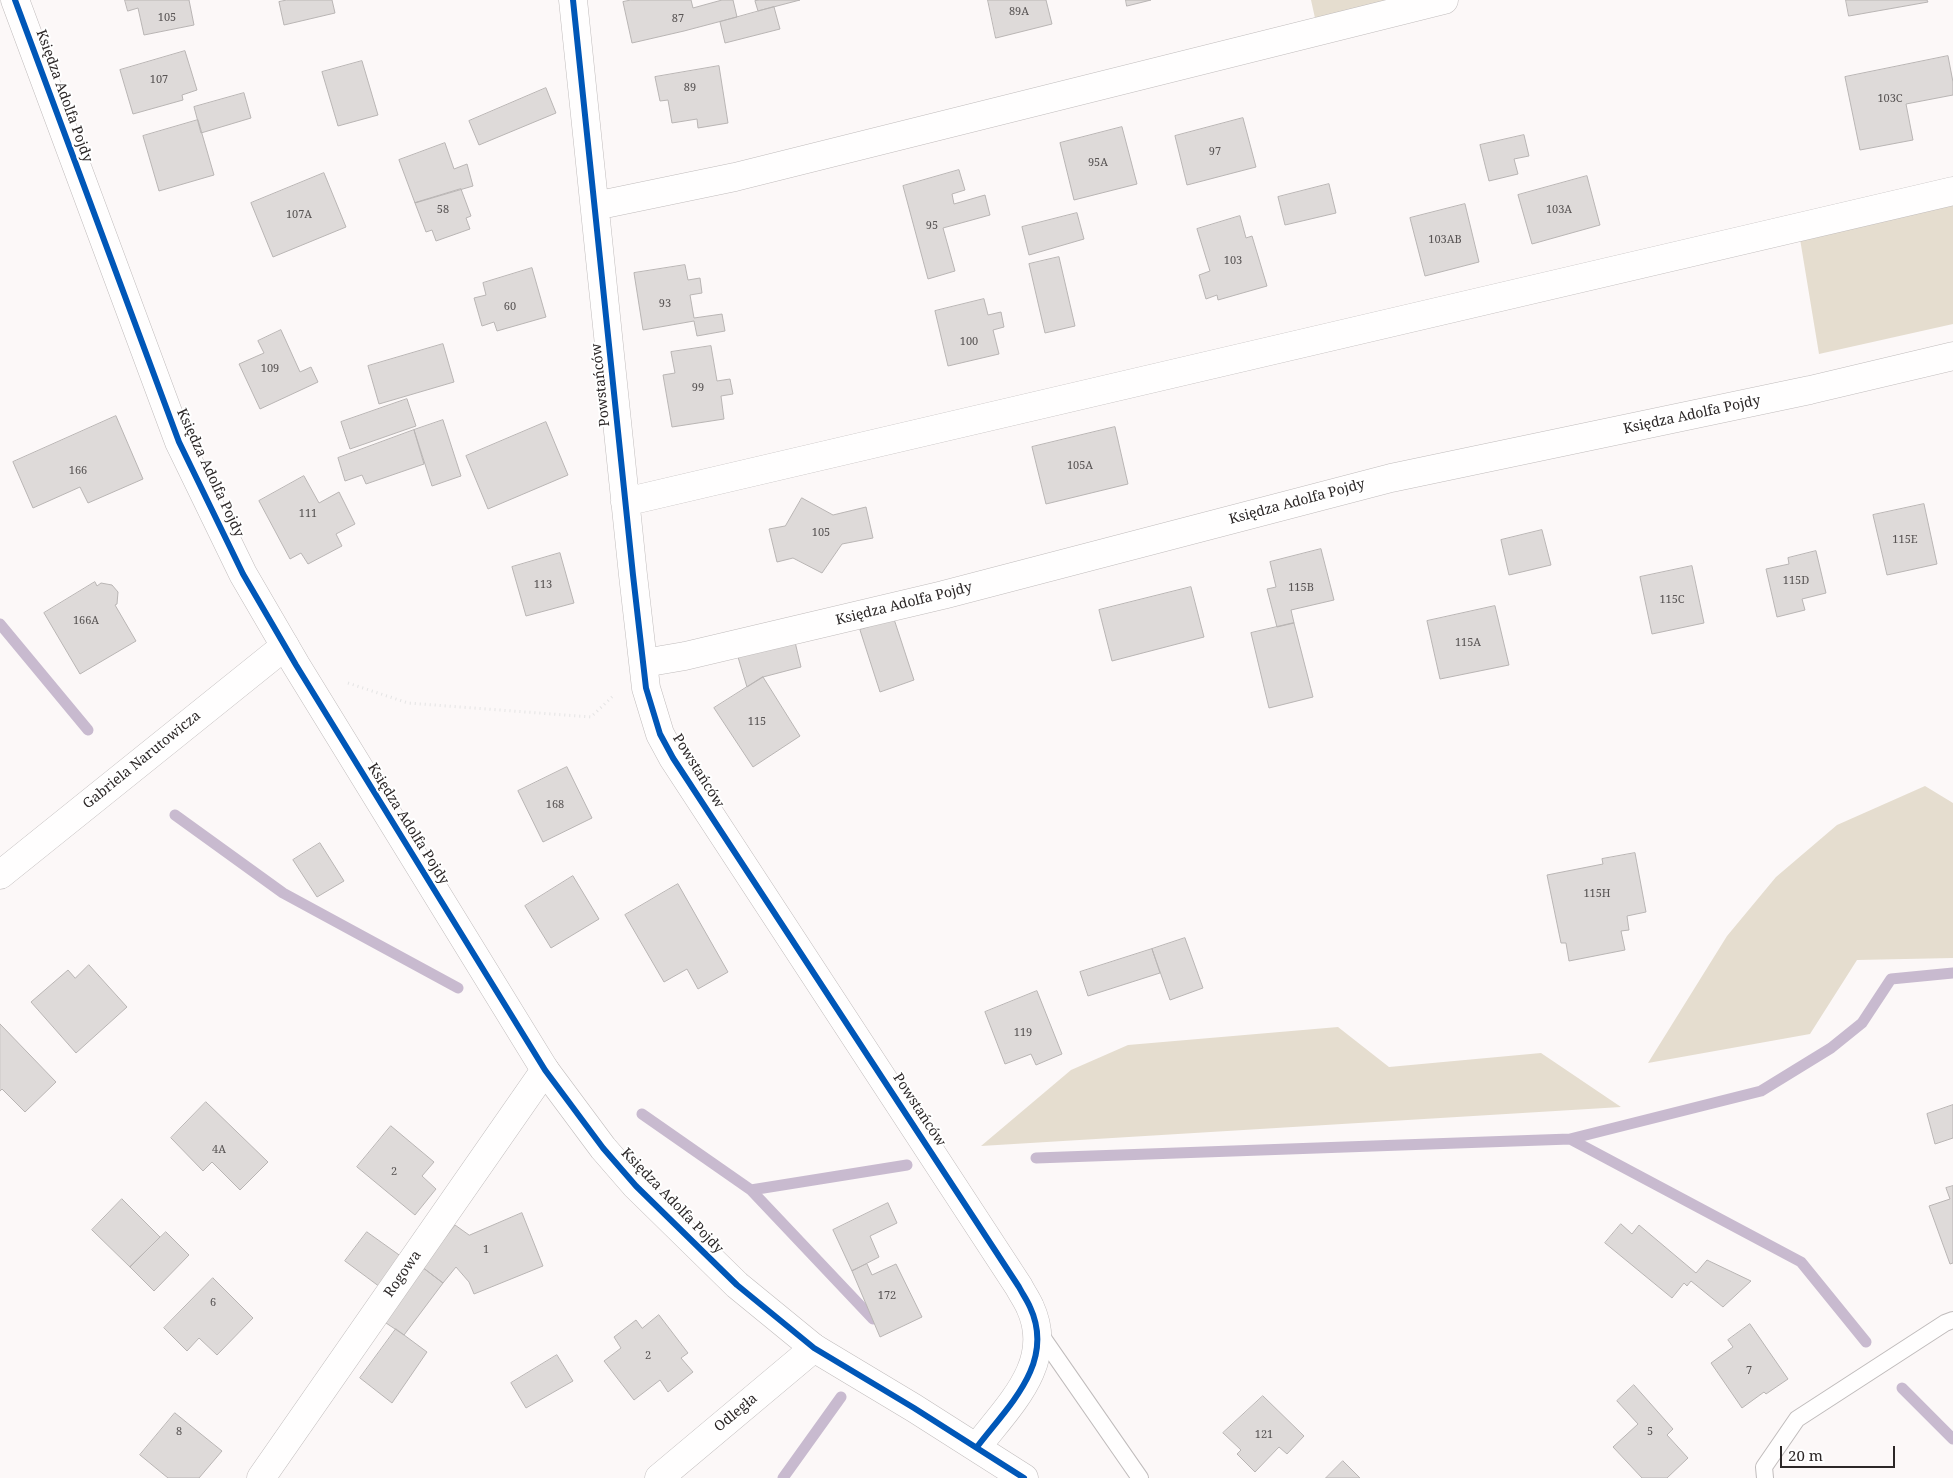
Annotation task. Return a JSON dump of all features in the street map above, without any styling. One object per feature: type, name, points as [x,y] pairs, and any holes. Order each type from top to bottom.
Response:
[{"type":"street","name":"Księdza Adolfa Pojdy","points":[[14,0],[179,442],[243,574],[290,655],[545,1070],[603,1148],[636,1186],[737,1285],[814,1348],[977,1447],[1024,1478]]},
{"type":"street","name":"Powstańców","points":[[573,0],[645,676],[660,734],[673,758],[1019,1287],[1030,1308],[1037,1329],[1038,1350],[1033,1370],[1022,1388],[977,1447]]},
{"type":"street","points":[[594,206],[734,177],[1444,0]]},
{"type":"street","points":[[625,502],[1953,191]]},
{"type":"street","name":"Księdza Adolfa Pojdy","points":[[645,676],[685,656],[933,597],[1391,478],[1810,390],[1953,356]]},
{"type":"street","name":"Gabriela Narutowicza","points":[[0,875],[290,655]]},
{"type":"street","name":"Rogowa","points":[[261,1478],[545,1070]]},
{"type":"street","name":"Odległa","points":[[659,1478],[814,1348]]},
{"type":"lane","points":[[1765,1478],[1764,1467],[1797,1419],[1945,1323],[1953,1320]]},
{"type":"lane","points":[[1037,1329],[1140,1478]]},
{"type":"path","points":[[290,655],[408,703],[591,717],[617,692],[645,676]]},
{"type":"shaded area","points":[[1311,0],[1393,0],[1315,18]]},
{"type":"shaded area","points":[[1953,200],[1953,324],[1819,354],[1800,239]]},
{"type":"shaded area","points":[[1925,786],[1953,803],[1953,958],[1857,960],[1810,1034],[1648,1063],[1727,936],[1776,877],[1837,825]]},
{"type":"shaded area","points":[[1338,1027],[1389,1067],[1541,1053],[1621,1107],[981,1146],[1071,1070],[1128,1045]]},
{"type":"building","points":[[125,0],[189,0],[194,25],[144,35],[138,8],[128,11]]},
{"type":"building","points":[[287,0],[332,0],[335,13],[284,25],[279,2]]},
{"type":"building","points":[[631,0],[691,0],[693,8],[722,0],[733,0],[737,17],[632,43],[623,2]]},
{"type":"building","points":[[800,0],[758,11],[755,1]]},
{"type":"building","points":[[988,0],[1046,0],[1052,24],[996,38]]},
{"type":"building","points":[[1126,0],[1151,0],[1127,6]]},
{"type":"building","points":[[1846,0],[1927,0],[1928,2],[1849,16]]},
{"type":"building","points":[[774,7],[780,29],[725,43],[720,22]]},
{"type":"building","points":[[185,51],[197,90],[182,95],[183,100],[133,114],[120,70]]},
{"type":"building","points":[[1948,56],[1953,82],[1953,95],[1906,104],[1913,140],[1860,150],[1845,77]]},
{"type":"building","points":[[362,61],[378,115],[338,126],[322,72]]},
{"type":"building","points":[[719,66],[728,123],[698,128],[697,119],[672,123],[668,100],[660,101],[655,77]]},
{"type":"building","points":[[546,88],[556,113],[479,145],[469,121]]},
{"type":"building","points":[[244,93],[251,118],[201,133],[194,107]]},
{"type":"building","points":[[1243,118],[1256,167],[1187,185],[1175,136]]},
{"type":"building","points":[[198,120],[214,175],[159,191],[143,136]]},
{"type":"building","points":[[1122,127],[1137,184],[1074,200],[1060,143]]},
{"type":"building","points":[[1524,135],[1529,156],[1514,159],[1518,174],[1489,181],[1480,145]]},
{"type":"building","points":[[445,143],[454,169],[467,164],[473,186],[415,203],[399,160]]},
{"type":"building","points":[[959,170],[965,190],[952,194],[954,204],[985,195],[990,215],[943,228],[955,271],[928,279],[903,186]]},
{"type":"building","points":[[324,173],[346,227],[273,257],[251,203]]},
{"type":"building","points":[[1587,176],[1600,225],[1532,244],[1518,195]]},
{"type":"building","points":[[1329,184],[1336,213],[1285,225],[1278,197]]},
{"type":"building","points":[[461,189],[471,216],[466,218],[470,229],[436,241],[432,230],[426,232],[415,203]]},
{"type":"building","points":[[1465,204],[1479,262],[1425,276],[1410,218]]},
{"type":"building","points":[[1077,213],[1084,239],[1029,255],[1022,227]]},
{"type":"building","points":[[1240,216],[1246,238],[1252,236],[1267,286],[1218,300],[1217,295],[1206,299],[1199,275],[1210,271],[1197,229]]},
{"type":"building","points":[[1059,257],[1075,326],[1045,333],[1029,264]]},
{"type":"building","points":[[685,265],[688,280],[700,278],[702,293],[690,295],[694,318],[722,314],[725,331],[697,336],[694,321],[643,330],[634,273]]},
{"type":"building","points":[[532,268],[546,317],[497,331],[494,322],[482,326],[474,298],[486,295],[483,283]]},
{"type":"building","points":[[984,299],[988,315],[1001,312],[1004,327],[993,330],[999,354],[948,366],[935,311]]},
{"type":"building","points":[[281,330],[300,372],[311,367],[318,382],[260,409],[239,364],[264,353],[258,341]]},
{"type":"building","points":[[443,344],[454,382],[379,404],[368,366]]},
{"type":"building","points":[[711,346],[717,381],[730,379],[733,394],[721,396],[724,419],[672,427],[663,375],[675,373],[671,352]]},
{"type":"building","points":[[407,399],[416,426],[350,449],[341,422]]},
{"type":"building","points":[[116,416],[143,479],[88,503],[80,487],[33,508],[13,462]]},
{"type":"building","points":[[443,420],[461,476],[432,486],[414,430]]},
{"type":"building","points":[[546,422],[568,475],[488,509],[466,456]]},
{"type":"building","points":[[1115,427],[1128,484],[1046,504],[1032,447]]},
{"type":"building","points":[[414,430],[424,464],[366,484],[362,475],[345,481],[338,458]]},
{"type":"building","points":[[304,476],[319,503],[339,492],[355,524],[336,534],[342,546],[308,564],[301,553],[290,559],[259,501]]},
{"type":"building","points":[[802,498],[833,515],[866,507],[873,538],[842,544],[822,573],[793,558],[777,562],[769,529],[785,526]]},
{"type":"building","points":[[1924,504],[1937,564],[1887,575],[1873,515]]},
{"type":"building","points":[[1542,530],[1551,565],[1509,575],[1501,540]]},
{"type":"building","points":[[1321,549],[1334,600],[1291,610],[1294,623],[1277,627],[1267,589],[1276,587],[1270,562]]},
{"type":"building","points":[[1816,551],[1826,593],[1802,599],[1805,610],[1777,617],[1766,569],[1789,564],[1788,558]]},
{"type":"building","points":[[560,553],[574,603],[526,616],[512,567]]},
{"type":"building","points":[[1692,566],[1704,623],[1652,634],[1640,577]]},
{"type":"building","points":[[95,582],[97,586],[101,583],[112,585],[118,592],[117,604],[115,605],[136,641],[80,674],[44,613]]},
{"type":"building","points":[[1191,587],[1204,637],[1112,661],[1099,610]]},
{"type":"building","points":[[1495,606],[1509,665],[1440,679],[1427,621]]},
{"type":"building","points":[[894,619],[914,680],[880,692],[860,630]]},
{"type":"building","points":[[1294,623],[1313,697],[1269,708],[1251,633]]},
{"type":"building","points":[[795,642],[801,667],[763,677],[747,687],[738,657]]},
{"type":"building","points":[[763,677],[800,736],[753,767],[714,708]]},
{"type":"building","points":[[567,767],[592,818],[543,842],[518,791]]},
{"type":"building","points":[[320,843],[344,881],[317,897],[293,860]]},
{"type":"building","points":[[1635,853],[1646,912],[1627,916],[1629,930],[1621,931],[1625,950],[1569,961],[1566,943],[1561,943],[1547,875],[1603,864],[1602,859]]},
{"type":"building","points":[[573,876],[599,919],[551,948],[525,906]]},
{"type":"building","points":[[678,884],[728,972],[698,989],[687,969],[664,982],[625,915]]},
{"type":"building","points":[[1185,938],[1203,988],[1170,1000],[1152,949]]},
{"type":"building","points":[[1152,949],[1160,973],[1088,996],[1080,972]]},
{"type":"building","points":[[89,965],[127,1007],[76,1053],[31,1002],[68,970],[75,978]]},
{"type":"building","points":[[1037,991],[1062,1054],[1036,1065],[1031,1054],[1005,1064],[985,1012]]},
{"type":"building","points":[[0,1024],[56,1082],[25,1112],[2,1089],[0,1091]]},
{"type":"building","points":[[206,1102],[268,1162],[240,1190],[212,1162],[203,1171],[171,1138]]},
{"type":"building","points":[[1953,1105],[1953,1138],[1935,1144],[1927,1114]]},
{"type":"building","points":[[391,1126],[434,1162],[422,1176],[436,1189],[415,1215],[357,1167]]},
{"type":"building","points":[[1953,1186],[1953,1263],[1950,1264],[1929,1206],[1950,1199],[1946,1188]]},
{"type":"building","points":[[122,1199],[160,1237],[130,1267],[92,1230]]},
{"type":"building","points":[[888,1203],[897,1223],[870,1236],[879,1257],[852,1271],[833,1230]]},
{"type":"building","points":[[522,1213],[543,1266],[474,1294],[469,1282],[456,1267],[443,1283],[422,1267],[455,1225],[469,1235]]},
{"type":"building","points":[[1621,1224],[1632,1234],[1639,1225],[1696,1273],[1707,1260],[1751,1281],[1723,1307],[1691,1281],[1687,1286],[1684,1283],[1672,1298],[1605,1243]]},
{"type":"building","points":[[166,1232],[189,1255],[154,1291],[130,1267]]},
{"type":"building","points":[[367,1232],[402,1257],[380,1287],[345,1261]]},
{"type":"building","points":[[867,1264],[872,1275],[896,1264],[922,1317],[880,1337],[852,1271]]},
{"type":"building","points":[[422,1267],[443,1283],[404,1335],[383,1321]]},
{"type":"building","points":[[213,1278],[253,1318],[217,1355],[199,1338],[187,1351],[164,1328]]},
{"type":"building","points":[[659,1315],[688,1353],[681,1358],[693,1372],[668,1392],[660,1380],[634,1400],[604,1361],[621,1348],[614,1337],[636,1320],[642,1328]]},
{"type":"building","points":[[1750,1324],[1788,1379],[1766,1394],[1764,1392],[1742,1408],[1711,1363],[1733,1347],[1728,1340]]},
{"type":"building","points":[[396,1329],[427,1352],[392,1403],[360,1378]]},
{"type":"building","points":[[557,1355],[573,1381],[526,1408],[511,1383]]},
{"type":"building","points":[[1634,1385],[1673,1429],[1667,1435],[1688,1458],[1667,1478],[1642,1478],[1613,1447],[1638,1424],[1617,1401]]},
{"type":"building","points":[[1263,1396],[1304,1436],[1287,1454],[1279,1447],[1255,1472],[1237,1454],[1241,1450],[1223,1433]]},
{"type":"building","points":[[175,1413],[222,1451],[199,1478],[168,1478],[140,1455]]},
{"type":"building","points":[[1343,1461],[1360,1478],[1326,1478]]},
{"type":"waterway","points":[[0,624],[88,730]]},
{"type":"waterway","points":[[175,815],[283,893],[458,988]]},
{"type":"waterway","points":[[1570,1139],[1761,1091],[1831,1048],[1862,1023],[1891,979],[1953,973]]},
{"type":"waterway","points":[[642,1114],[751,1190],[907,1165]]},
{"type":"waterway","points":[[1036,1158],[1570,1139],[1801,1262],[1866,1342]]},
{"type":"waterway","points":[[751,1190],[873,1319]]},
{"type":"waterway","points":[[1902,1388],[1953,1439]]},
{"type":"waterway","points":[[783,1478],[841,1397]]},
{"type":"cycle path","points":[[15,0],[179,442],[243,574],[296,665],[545,1070],[603,1148],[636,1186],[737,1285],[814,1348],[914,1408],[1024,1478]]},
{"type":"cycle path","points":[[573,0],[646,688],[660,734],[673,758],[1019,1287],[1030,1307],[1036,1327],[1037,1347],[1033,1365],[1025,1383],[977,1447]]}]
